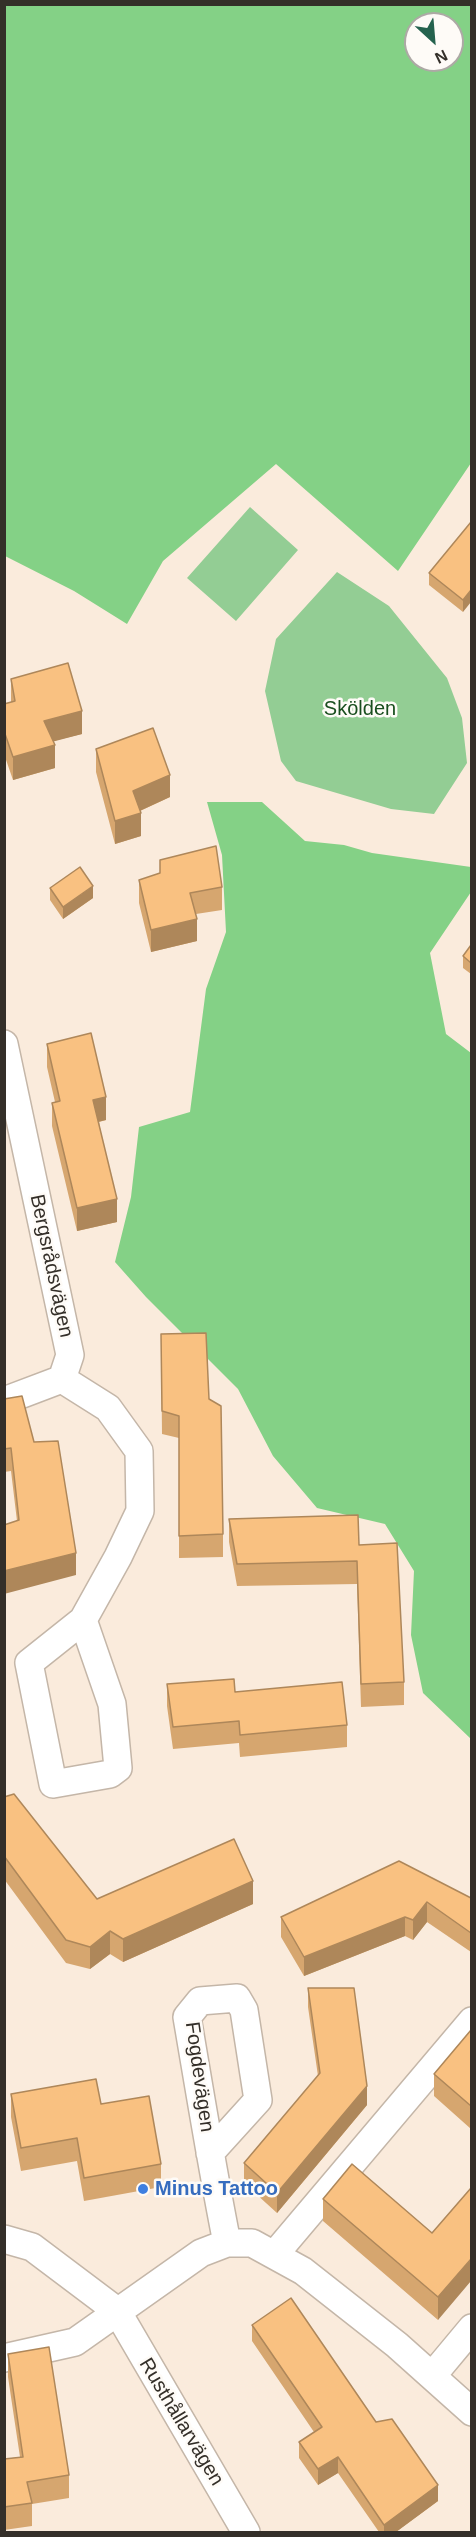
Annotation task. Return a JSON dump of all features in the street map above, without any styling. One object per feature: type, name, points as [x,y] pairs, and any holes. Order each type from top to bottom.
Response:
[{"type":"street","name":"Bergsrådsvägen","points":[[4,1044],[70,1355],[62,1379]]},
{"type":"street","points":[[4,1401],[62,1379],[108,1408],[139,1451],[140,1511],[118,1557],[83,1620],[29,1663],[53,1784],[110,1774],[118,1768],[112,1704],[83,1620]]},
{"type":"street","name":"Fogdevägen","points":[[210,2153],[258,2100],[244,2010],[237,1998],[200,2001],[187,2017],[210,2153],[227,2243]]},
{"type":"street","points":[[275,2254],[471,2021]]},
{"type":"street","name":"Rusthållarvägen","points":[[4,2239],[32,2247],[117,2311],[246,2532]]},
{"type":"street","points":[[4,2358],[75,2342],[178,2267],[201,2253],[227,2243],[252,2243],[303,2271],[396,2344],[471,2412]]},
{"type":"street","points":[[432,2376],[471,2328]]},
{"type":"green space","points":[[4,5],[471,5],[471,463],[398,571],[276,464],[163,561],[127,624],[74,591],[5,556]]},
{"type":"green space","points":[[250,507],[298,550],[236,621],[187,578]]},
{"type":"green space","name":"Skölden","points":[[337,572],[389,606],[447,678],[462,718],[467,763],[434,814],[391,809],[296,781],[281,761],[265,691],[276,639]]},
{"type":"green space","points":[[207,802],[262,802],[305,841],[344,845],[372,853],[471,867],[471,892],[430,953],[446,1034],[471,1053],[471,1739],[423,1693],[411,1635],[414,1571],[385,1524],[317,1508],[273,1456],[238,1389],[146,1297],[115,1262],[131,1197],[139,1127],[190,1112],[206,989],[226,932],[222,855]]},
{"type":"building","points":[[471,522],[471,590],[463,600],[429,573]]},
{"type":"building","points":[[68,663],[82,711],[44,721],[55,745],[13,757],[4,731],[4,704],[15,701],[11,679]]},
{"type":"building","points":[[153,728],[170,775],[133,791],[141,813],[115,821],[96,749]]},
{"type":"building","points":[[216,846],[222,887],[190,893],[197,919],[151,930],[139,880],[160,873],[160,860]]},
{"type":"building","points":[[80,867],[93,886],[63,907],[50,888]]},
{"type":"building","points":[[471,945],[471,963],[463,956]]},
{"type":"building","points":[[91,1033],[106,1097],[93,1100],[117,1199],[77,1208],[52,1103],[60,1101],[47,1044]]},
{"type":"building","points":[[206,1333],[209,1399],[221,1406],[223,1534],[179,1536],[179,1416],[162,1411],[161,1334]]},
{"type":"building","points":[[22,1396],[34,1442],[58,1441],[76,1553],[4,1571],[4,1525],[19,1520],[11,1448],[4,1449],[4,1399]]},
{"type":"building","points":[[358,1515],[359,1545],[397,1543],[404,1682],[361,1684],[357,1561],[237,1564],[229,1519]]},
{"type":"building","points":[[234,1679],[235,1692],[342,1682],[347,1725],[240,1735],[239,1721],[173,1727],[167,1684]]},
{"type":"building","points":[[14,1794],[97,1899],[234,1839],[253,1881],[123,1939],[110,1931],[90,1947],[66,1940],[4,1856],[4,1797]]},
{"type":"building","points":[[399,1861],[471,1898],[471,1933],[427,1902],[413,1920],[405,1917],[304,1957],[281,1917]]},
{"type":"building","points":[[308,1988],[354,1988],[367,2086],[277,2193],[244,2163],[320,2073]]},
{"type":"building","points":[[471,2030],[471,2106],[434,2074]]},
{"type":"building","points":[[96,2079],[101,2104],[149,2096],[161,2164],[84,2178],[77,2138],[21,2148],[11,2094]]},
{"type":"building","points":[[352,2164],[432,2233],[471,2188],[471,2259],[438,2297],[323,2199]]},
{"type":"building","points":[[291,2298],[376,2422],[392,2419],[438,2485],[384,2525],[338,2457],[318,2469],[299,2442],[322,2427],[252,2325]]},
{"type":"building","points":[[49,2347],[69,2475],[27,2482],[32,2503],[4,2507],[4,2459],[23,2457],[8,2354]]},
{"type":"place","name":"Minus Tattoo","points":[[143,2189]]}]
